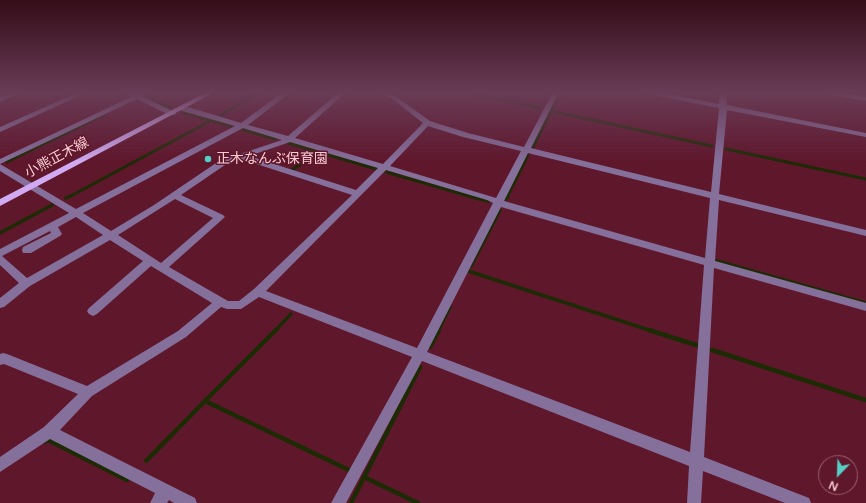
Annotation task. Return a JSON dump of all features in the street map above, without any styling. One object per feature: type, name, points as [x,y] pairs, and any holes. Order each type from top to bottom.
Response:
[{"type":"main road","name":"小熊正木線","points":[[0,203],[167,115]]},
{"type":"street","points":[[0,130],[33,115]]},
{"type":"street","points":[[0,162],[97,115]]},
{"type":"street","points":[[206,115],[490,198],[506,206],[866,307]]},
{"type":"street","points":[[0,253],[75,212],[241,126],[256,115]]},
{"type":"street","points":[[0,304],[26,283],[110,235],[222,163],[288,140],[316,115]]},
{"type":"street","points":[[417,115],[427,123],[466,135],[714,197],[866,233]]},
{"type":"street","points":[[338,503],[419,355],[544,115]]},
{"type":"street","points":[[694,503],[709,264],[722,115]]},
{"type":"street","points":[[770,115],[866,135]]},
{"type":"street","points":[[0,167],[75,212],[150,261],[220,302],[227,305],[241,305],[258,292],[384,168],[427,123]]},
{"type":"street","points":[[239,156],[358,194]]},
{"type":"street","points":[[162,268],[220,218],[174,195]]},
{"type":"street","points":[[27,250],[57,234],[52,225]]},
{"type":"street","points":[[0,259],[26,283]]},
{"type":"street","points":[[92,311],[150,261]]},
{"type":"street","points":[[258,292],[804,503]]},
{"type":"street","points":[[0,465],[49,432],[88,392],[182,334],[220,302]]},
{"type":"street","points":[[0,360],[3,358],[88,392]]},
{"type":"street","points":[[49,432],[190,503]]},
{"type":"street","points":[[157,503],[166,491]]},
{"type":"waterway","points":[[7,162],[102,115]]},
{"type":"waterway","points":[[192,115],[211,121]]},
{"type":"waterway","points":[[533,147],[549,115]]},
{"type":"waterway","points":[[572,115],[712,146]]},
{"type":"waterway","points":[[70,196],[211,121]]},
{"type":"waterway","points":[[211,121],[231,126]]},
{"type":"waterway","points":[[241,129],[275,139]]},
{"type":"waterway","points":[[288,143],[376,169]]},
{"type":"waterway","points":[[726,149],[866,179]]},
{"type":"waterway","points":[[292,170],[317,152]]},
{"type":"waterway","points":[[507,197],[528,155]]},
{"type":"waterway","points":[[386,172],[472,197]]},
{"type":"waterway","points":[[66,198],[70,196]]},
{"type":"waterway","points":[[469,196],[488,201]]},
{"type":"waterway","points":[[0,233],[52,205]]},
{"type":"waterway","points":[[471,266],[500,210]]},
{"type":"waterway","points":[[717,261],[866,303]]},
{"type":"waterway","points":[[468,271],[652,331]]},
{"type":"waterway","points":[[438,331],[450,307]]},
{"type":"waterway","points":[[275,331],[291,314]]},
{"type":"waterway","points":[[430,347],[439,330]]},
{"type":"waterway","points":[[649,330],[699,346]]},
{"type":"waterway","points":[[205,401],[275,331]]},
{"type":"waterway","points":[[712,350],[866,400]]},
{"type":"waterway","points":[[364,477],[420,367]]},
{"type":"waterway","points":[[146,461],[205,401]]},
{"type":"waterway","points":[[205,401],[351,471]]},
{"type":"waterway","points":[[44,442],[48,440],[127,480]]},
{"type":"waterway","points":[[351,503],[364,477]]},
{"type":"waterway","points":[[364,477],[418,503]]},
{"type":"place","name":"正木なんぶ保育園","points":[[208,159]]}]
